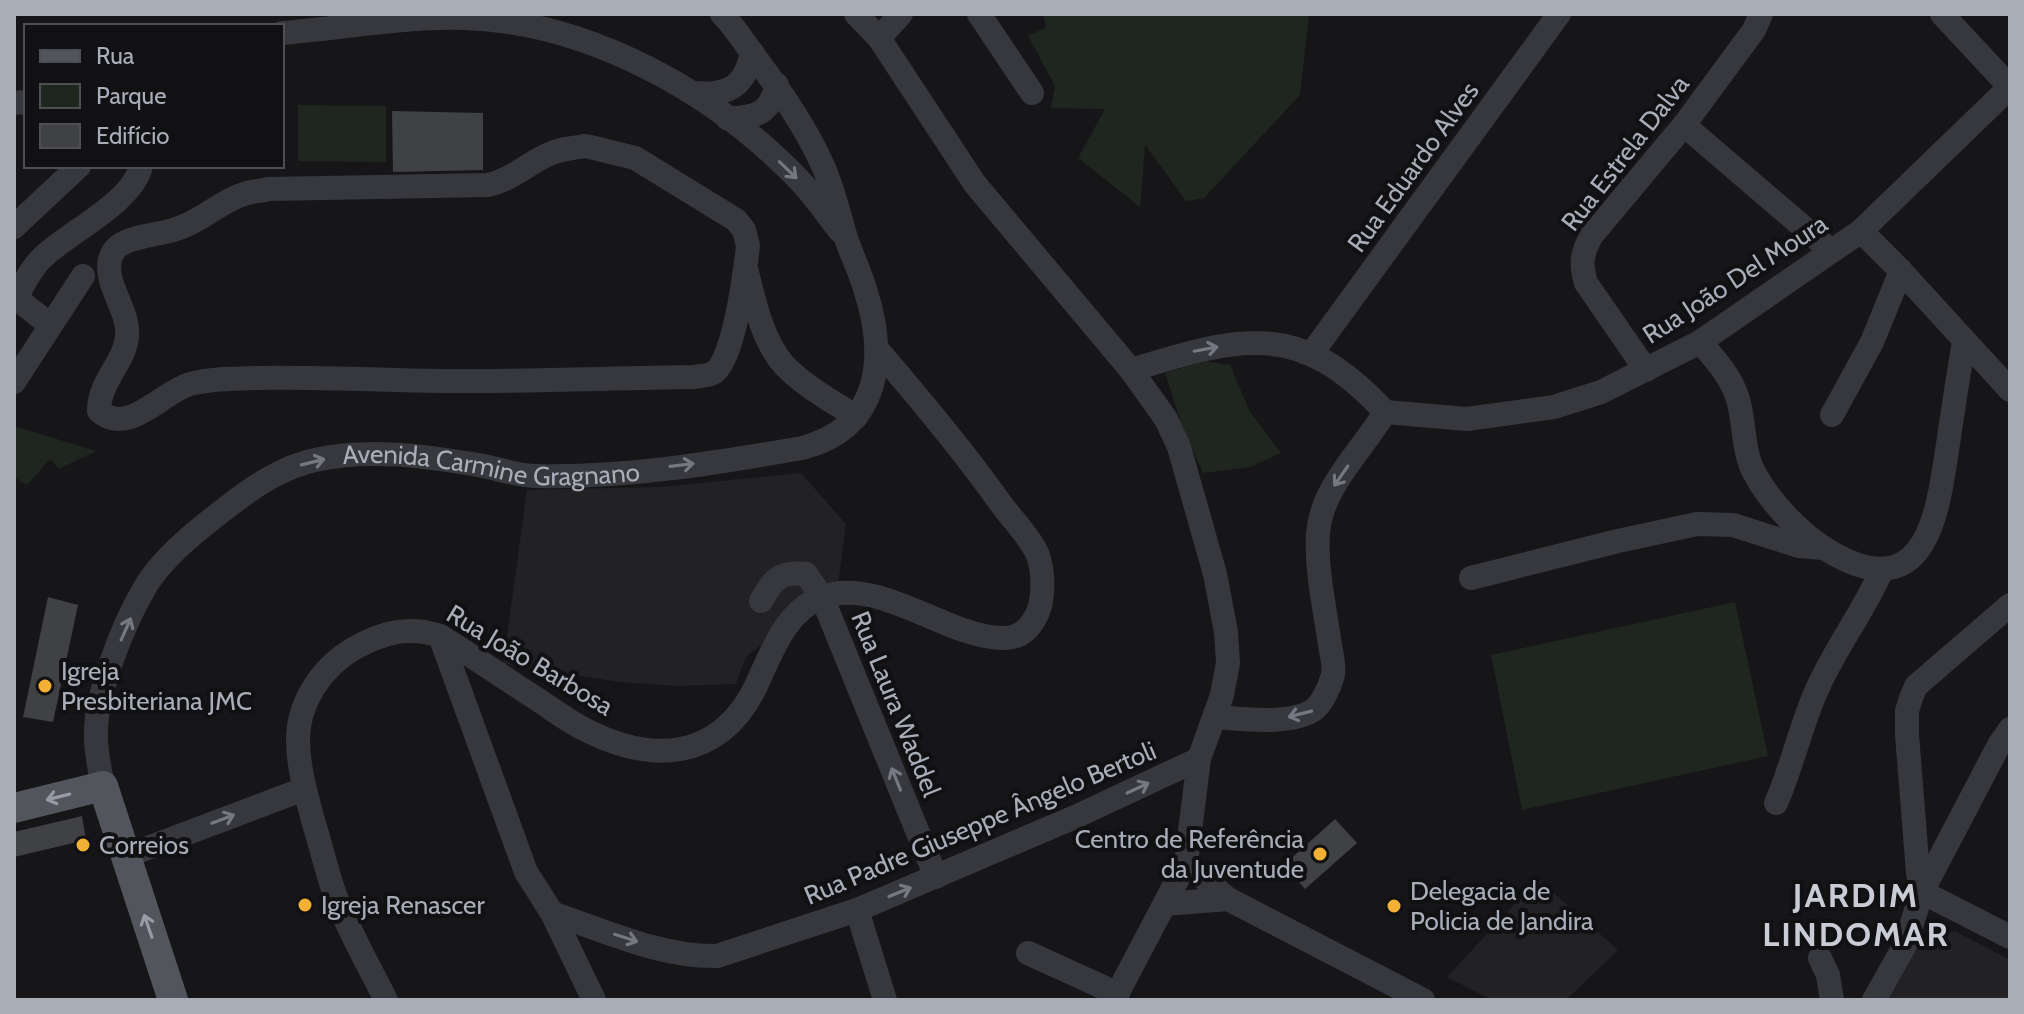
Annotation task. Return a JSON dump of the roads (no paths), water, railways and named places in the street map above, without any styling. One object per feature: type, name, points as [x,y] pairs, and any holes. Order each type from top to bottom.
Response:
[{"type":"main road","points":[[14,808],[103,786]]},
{"type":"main road","name":"Avenida Carmine Gragnano","points":[[103,786],[173,1000]]},
{"type":"street","name":"Avenida Carmine Gragnano","points":[[103,786],[95,736],[102,696],[114,656],[145,588],[179,548],[211,519],[251,489],[281,472],[315,460],[390,454],[478,465],[533,476],[592,476],[802,448],[824,442],[841,432],[856,417],[869,398],[877,349],[866,291],[846,239],[838,206],[823,165],[777,85],[722,14]]},
{"type":"street","points":[[856,14],[879,38],[975,184],[1131,370],[1166,419],[1179,447],[1220,596],[1228,663],[1215,717],[1199,759],[1186,863],[1116,997],[1028,953]]},
{"type":"street","points":[[879,38],[901,14]]},
{"type":"street","points":[[979,14],[1032,93]]},
{"type":"street","name":"Rua Eduardo Alves","points":[[1312,353],[1559,14]]},
{"type":"street","name":"Rua Estrela Dalva","points":[[1646,370],[1586,283],[1581,267],[1583,251],[1592,235],[1684,125],[1754,30],[1761,14]]},
{"type":"street","points":[[1942,14],[2010,87]]},
{"type":"street","points":[[284,33],[465,18],[576,37],[620,55],[694,93],[793,174],[846,239]]},
{"type":"street","points":[[694,93],[714,93],[738,85],[752,52]]},
{"type":"street","points":[[728,119],[746,118],[762,111],[773,102],[777,85]]},
{"type":"street","name":"Rua João Del Moura","points":[[1385,412],[1467,419],[1554,407],[1601,392],[1700,342],[1861,231],[2010,87]]},
{"type":"street","points":[[1684,125],[1830,250]]},
{"type":"street","points":[[745,266],[729,350],[713,374],[694,377],[442,381],[206,380],[186,385],[133,417],[120,420],[107,418],[99,411],[104,384],[122,353],[127,337],[126,321],[110,271],[115,249],[123,242],[181,228],[244,194],[269,189],[488,185],[506,181],[548,154],[586,146],[635,158],[736,220],[744,230],[748,246],[745,266],[755,302],[783,364],[856,417]]},
{"type":"street","points":[[14,227],[77,168]]},
{"type":"street","points":[[49,324],[16,298],[31,271],[52,249],[129,190],[140,168]]},
{"type":"street","points":[[1861,231],[2010,390]]},
{"type":"street","points":[[1832,415],[1872,342],[1901,271]]},
{"type":"street","points":[[14,382],[83,276]]},
{"type":"street","points":[[1131,370],[1208,349],[1260,342],[1312,353],[1334,365],[1360,385],[1385,412],[1332,489],[1322,512],[1318,534],[1319,564],[1334,672],[1325,695],[1314,711],[1299,716],[1255,720],[1215,717]]},
{"type":"street","points":[[1700,342],[1722,368],[1739,402],[1748,458],[1762,486],[1791,519],[1824,549]]},
{"type":"street","points":[[1471,578],[1697,524],[1733,525],[1799,546],[1824,549],[1862,566],[1882,570],[1903,563],[1918,551],[1929,536],[1942,482],[1964,342]]},
{"type":"street","points":[[761,601],[773,581],[791,572],[806,574],[822,597],[846,592],[869,595],[981,635],[1001,638],[1017,636],[1030,627],[1039,612],[1041,576],[1037,554],[961,448],[877,349]]},
{"type":"street","points":[[1776,803],[1790,772],[1821,681],[1882,570]]},
{"type":"street","name":"Rua João Barbosa","points":[[386,1000],[354,938],[334,890],[304,789],[298,740],[307,698],[317,681],[347,652],[384,635],[421,629],[440,636],[582,728],[614,741],[664,751],[710,741],[730,725],[752,694],[787,624],[803,608],[822,597]]},
{"type":"street","name":"Rua Laura Waddel","points":[[822,597],[936,877]]},
{"type":"street","points":[[1922,892],[1918,873],[1907,711],[1916,686],[2010,605]]},
{"type":"street","points":[[440,636],[526,872],[552,913],[594,1000]]},
{"type":"street","points":[[1874,1000],[1905,945],[1922,892],[2010,729]]},
{"type":"street","name":"Rua Padre Giuseppe Ângelo Bertoli","points":[[552,913],[658,949],[696,957],[717,956],[857,910],[1075,817],[1199,759]]},
{"type":"street","points":[[124,857],[304,789]]},
{"type":"street","points":[[1186,863],[1228,899],[1423,1000]]},
{"type":"street","points":[[1922,892],[2010,937]]},
{"type":"street","points":[[1165,904],[1228,899]]},
{"type":"street","points":[[857,910],[885,1000]]},
{"type":"street","points":[[1820,958],[1828,975],[1832,1000]]},
{"type":"place","name":"Igreja Presbiteriana JMC","points":[[45,686]]},
{"type":"place","name":"Correios","points":[[83,845]]},
{"type":"place","name":"Centro de Referência da Juventude","points":[[1320,854]]},
{"type":"place","name":"Igreja Renascer","points":[[305,905]]},
{"type":"place","name":"Delegacia de Policia de Jandira","points":[[1394,906]]},
{"type":"district","name":"JARDIM LINDOMAR","points":[[1856,914]]}]
